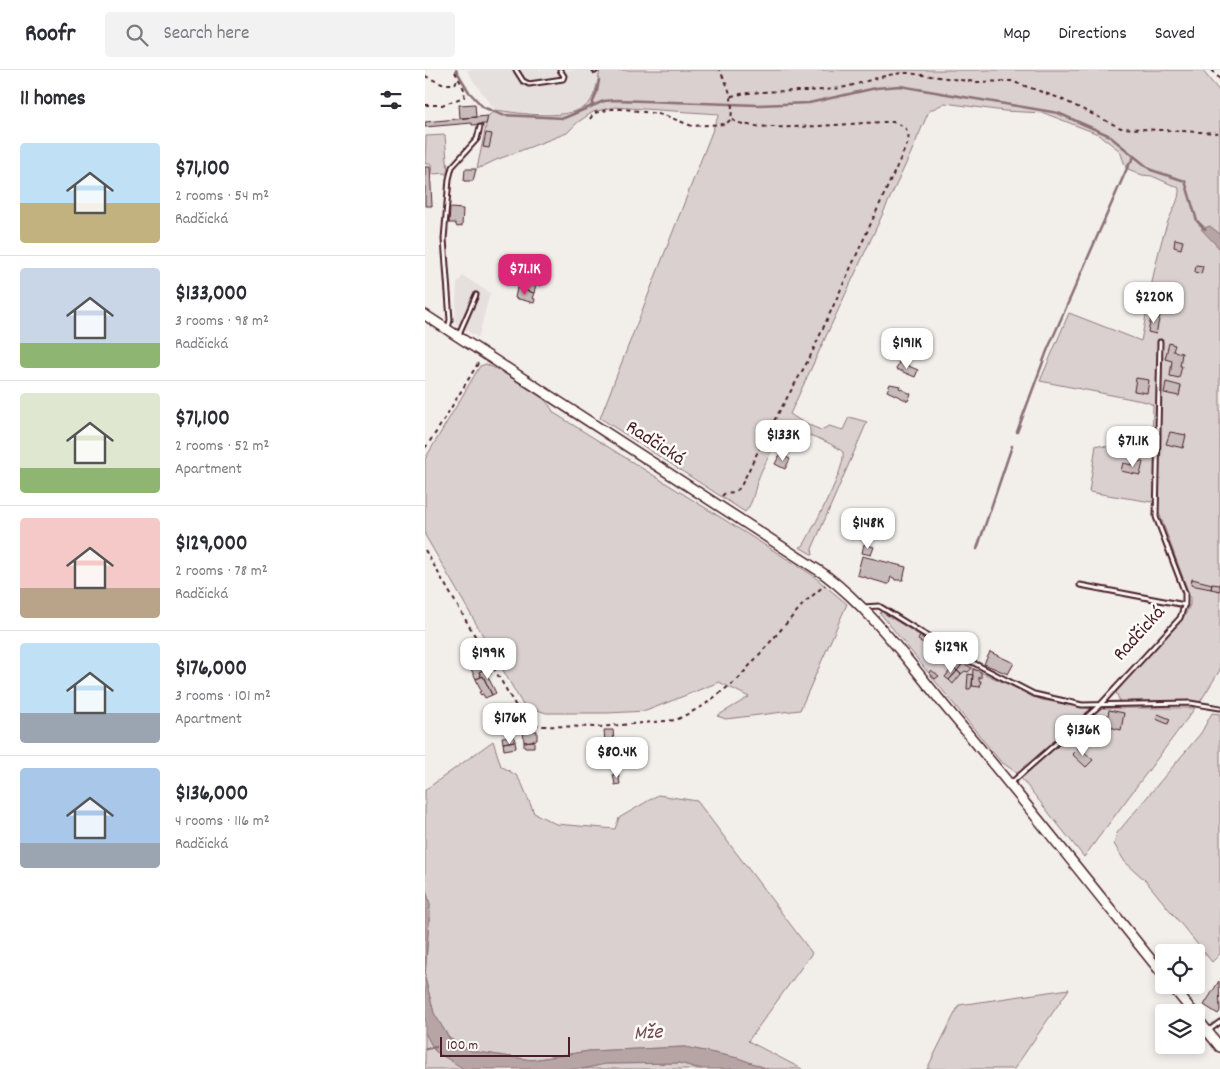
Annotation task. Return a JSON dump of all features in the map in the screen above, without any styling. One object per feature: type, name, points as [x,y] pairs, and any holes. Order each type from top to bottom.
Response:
[{"type":"street","name":"Radčická","points":[[425,315],[831,580],[862,607],[1011,784],[1155,965]]},
{"type":"street","points":[[1178,994],[1186,1004]]},
{"type":"street","points":[[1205,1028],[1220,1047]]},
{"type":"lane","points":[[516,70],[523,81],[529,84],[563,79],[564,76],[560,70]]},
{"type":"lane","points":[[447,330],[450,320],[444,239],[449,179],[452,167],[473,144],[480,127]]},
{"type":"lane","points":[[458,337],[476,295]]},
{"type":"lane","name":"Radčická","points":[[1011,784],[1100,705],[1179,618],[1185,605],[1185,593],[1156,517],[1160,342]]},
{"type":"lane","points":[[1080,585],[1185,605]]},
{"type":"lane","points":[[862,607],[879,606],[957,655],[1033,694],[1063,702],[1100,705],[1190,702],[1220,708]]},
{"type":"lane","points":[[1208,1032],[1220,1022]]},
{"type":"path","points":[[425,105],[442,105],[464,97],[465,91],[454,70]]},
{"type":"path","points":[[590,119],[594,113],[618,109],[664,116],[693,126],[722,125],[731,119],[732,110],[727,82],[719,70]]},
{"type":"path","points":[[1212,70],[1220,79]]},
{"type":"path","points":[[731,97],[748,93],[813,91],[840,88],[897,73],[908,72],[977,82],[1011,82],[1059,98],[1121,128],[1220,133]]},
{"type":"path","points":[[425,76],[449,85],[455,84],[458,78]]},
{"type":"path","points":[[719,506],[723,494],[734,492],[740,488],[765,437],[810,357],[908,142],[909,136],[905,126],[893,122],[781,127],[740,124],[731,119]]},
{"type":"path","points":[[425,448],[484,353]]},
{"type":"path","points":[[425,550],[524,720],[541,726],[599,727],[676,720],[703,706],[738,679],[805,602],[831,580]]},
{"type":"shaded area","points":[[467,70],[600,70],[595,92],[588,103],[579,110],[563,114],[495,110]]},
{"type":"shaded area","points":[[600,70],[1202,70],[1220,92],[1220,670],[1200,702],[1120,702],[1116,692],[1185,615],[1190,605],[1190,597],[1158,510],[1158,496],[1152,502],[1089,492],[1096,445],[1152,455],[1153,405],[1147,402],[1040,381],[1069,313],[1141,341],[1159,252],[1167,224],[1177,202],[1179,188],[1152,176],[1142,175],[1126,168],[1120,151],[1098,134],[1044,113],[1004,111],[945,103],[929,111],[790,414],[804,423],[821,430],[829,426],[843,430],[849,417],[867,422],[812,549],[813,555],[799,547],[803,546],[806,541],[840,471],[843,452],[837,448],[820,439],[802,433],[785,435],[779,439],[762,469],[750,504],[745,512],[600,418],[719,114],[614,107],[593,112],[578,122],[567,133],[477,169],[488,116],[495,110],[544,115],[570,113],[581,109],[589,103],[593,96]]},
{"type":"shaded area","points":[[445,135],[448,173],[432,174],[431,164],[425,164],[426,136]]},
{"type":"shaded area","points":[[1210,226],[1220,234],[1220,249],[1201,229]]},
{"type":"shaded area","points":[[463,276],[490,293],[478,338],[455,323],[457,283]]},
{"type":"shaded area","points":[[486,364],[533,390],[549,404],[554,413],[811,574],[847,604],[800,710],[726,719],[717,716],[749,697],[719,682],[646,711],[546,713],[523,705],[425,535],[425,459],[480,366]]},
{"type":"shaded area","points":[[882,612],[972,668],[1042,700],[1089,708],[1195,708],[1084,857],[1017,773],[1000,761],[880,613]]},
{"type":"shaded area","points":[[1212,713],[1220,714],[1220,954],[1212,962],[1205,953],[1205,944],[1197,944],[1145,880],[1125,862],[1114,844],[1117,833],[1201,733]]},
{"type":"shaded area","points":[[493,741],[501,766],[516,775],[522,784],[534,813],[556,824],[615,829],[619,818],[658,795],[697,801],[812,953],[748,1041],[802,1069],[768,1069],[738,1058],[685,1047],[589,1051],[531,1060],[471,1051],[449,1038],[434,1013],[425,978],[430,905],[425,885],[425,790]]},
{"type":"shaded area","points":[[425,885],[430,905],[425,974]]},
{"type":"shaded area","points":[[425,978],[434,1013],[449,1038],[471,1051],[532,1060],[589,1051],[685,1047],[738,1058],[768,1069],[702,1069],[679,1063],[605,1064],[582,1069],[464,1069],[435,1051],[425,1033]]},
{"type":"shaded area","points":[[1069,989],[1014,1069],[927,1069],[959,1005]]},
{"type":"shaded area","points":[[425,1033],[435,1051],[466,1069],[425,1069]]},
{"type":"shaded area","points":[[679,1063],[702,1069],[582,1069],[605,1064]]},
{"type":"building","points":[[475,104],[476,117],[460,118],[459,105]]},
{"type":"building","points":[[488,116],[486,124],[472,125],[472,123],[425,127],[425,122]]},
{"type":"building","points":[[486,133],[492,134],[489,148],[483,147]]},
{"type":"building","points":[[425,167],[430,167],[432,206],[425,206]]},
{"type":"building","points":[[465,169],[476,169],[473,181],[464,181]]},
{"type":"building","points":[[450,208],[463,209],[462,226],[457,227],[455,223],[449,223]]},
{"type":"building","points":[[1175,239],[1183,241],[1181,249],[1174,247]]},
{"type":"building","points":[[1196,265],[1203,266],[1201,274],[1195,272]]},
{"type":"building","points":[[521,275],[542,280],[541,286],[536,284],[534,293],[517,288]]},
{"type":"building","points":[[517,288],[534,293],[532,298],[535,299],[534,303],[515,298]]},
{"type":"building","points":[[1152,314],[1160,315],[1156,334],[1148,332]]},
{"type":"building","points":[[1169,343],[1175,345],[1173,351],[1182,353],[1180,366],[1182,366],[1179,378],[1170,376],[1172,361],[1165,359]]},
{"type":"building","points":[[899,362],[918,370],[915,377],[896,369]]},
{"type":"building","points":[[1136,378],[1149,380],[1147,393],[1134,391]]},
{"type":"building","points":[[1166,382],[1181,386],[1179,396],[1164,393]]},
{"type":"building","points":[[890,384],[900,386],[899,388],[911,394],[908,401],[887,391]]},
{"type":"building","points":[[1170,432],[1186,435],[1183,448],[1166,444]]},
{"type":"building","points":[[780,454],[790,459],[785,469],[775,464]]},
{"type":"building","points":[[1133,460],[1143,462],[1140,475],[1121,471],[1123,463],[1132,465]]},
{"type":"building","points":[[864,544],[874,547],[871,555],[862,553]]},
{"type":"building","points":[[862,556],[906,567],[903,580],[895,580],[891,577],[889,584],[887,584],[857,575]]},
{"type":"building","points":[[1192,579],[1212,584],[1211,589],[1191,585]]},
{"type":"building","points":[[1212,584],[1220,585],[1220,591],[1211,589]]},
{"type":"building","points":[[920,636],[928,641],[925,644],[918,640]]},
{"type":"building","points":[[930,642],[943,650],[940,656],[938,655],[939,653],[927,645]]},
{"type":"building","points":[[943,650],[951,655],[945,665],[942,662],[945,659],[940,656]]},
{"type":"building","points":[[990,652],[1014,663],[1008,674],[984,664]]},
{"type":"building","points":[[951,655],[963,663],[957,671],[953,667],[955,665],[948,661]]},
{"type":"building","points":[[483,663],[485,669],[479,672],[481,677],[476,679],[471,669]]},
{"type":"building","points":[[963,663],[972,668],[968,672],[965,671],[961,674],[957,671]]},
{"type":"building","points":[[488,667],[491,674],[487,675],[496,693],[492,695],[483,676],[481,677],[479,672]]},
{"type":"building","points":[[953,667],[957,671],[949,680],[945,677]]},
{"type":"building","points":[[973,669],[981,672],[981,678],[979,677],[979,681],[981,681],[980,687],[972,686]]},
{"type":"building","points":[[931,670],[939,676],[935,679],[929,672]]},
{"type":"building","points":[[957,671],[961,674],[953,684],[949,680]]},
{"type":"building","points":[[968,674],[973,675],[970,689],[967,689]]},
{"type":"building","points":[[483,676],[492,695],[485,698],[479,692],[481,691],[476,679]]},
{"type":"building","points":[[1109,710],[1124,713],[1121,730],[1106,726]]},
{"type":"building","points":[[1158,714],[1170,719],[1168,724],[1156,719]]},
{"type":"building","points":[[523,730],[537,731],[537,740],[524,742]]},
{"type":"building","points":[[604,730],[613,730],[615,754],[606,755]]},
{"type":"building","points":[[514,736],[515,741],[503,743],[502,737]]},
{"type":"building","points":[[515,741],[516,748],[504,750],[503,743]]},
{"type":"building","points":[[534,741],[534,747],[524,747],[524,742]]},
{"type":"building","points":[[1079,747],[1093,760],[1086,767],[1072,754]]},
{"type":"building","points":[[618,773],[620,784],[615,785],[613,774]]},
{"type":"building","points":[[1219,981],[1220,1011],[1218,1014],[1205,1004]]},
{"type":"waterway","points":[[456,70],[469,92],[483,107],[502,115],[564,118],[604,101],[616,100],[758,105],[809,103],[876,88],[900,86],[1058,113],[1108,135],[1151,170],[1185,181],[1197,221],[1205,229]]},
{"type":"waterway","points":[[591,107],[599,80]]},
{"type":"waterway","points":[[1017,432],[1047,351],[1128,166],[1134,157]]},
{"type":"waterway","points":[[977,549],[1012,446]]},
{"type":"waterway","points":[[425,1049],[436,1047]]},
{"type":"water label","name":"Mže","points":[[648,1034]]}]
